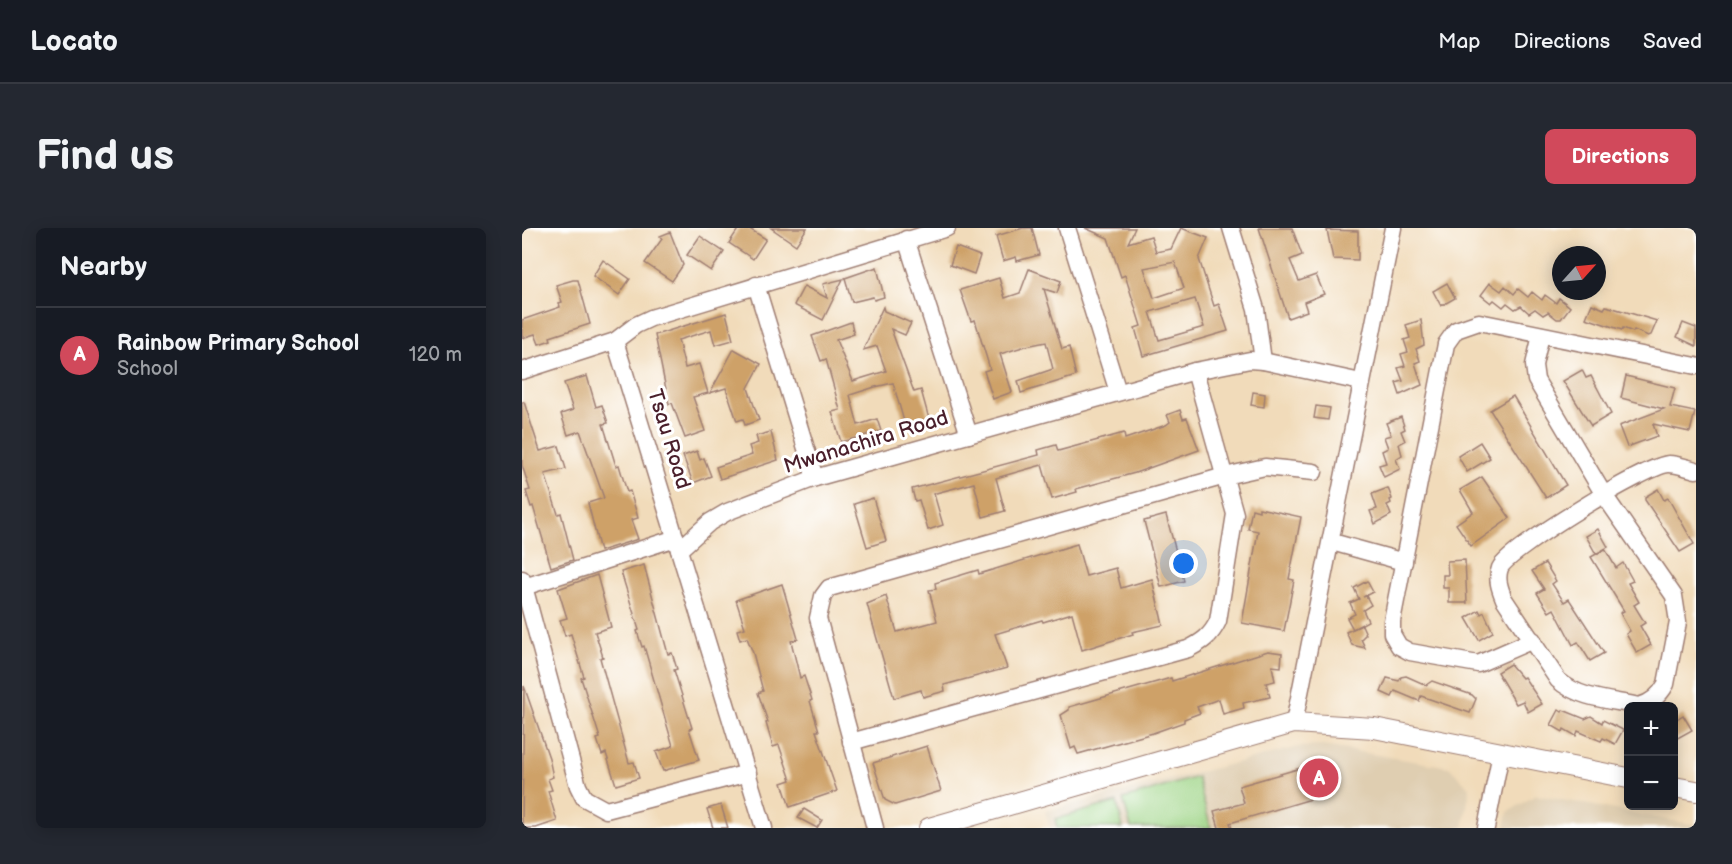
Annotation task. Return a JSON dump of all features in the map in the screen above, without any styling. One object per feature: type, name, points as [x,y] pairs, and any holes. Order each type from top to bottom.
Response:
[{"type":"street","points":[[522,371],[615,341],[636,325],[651,318],[947,228]]},
{"type":"street","points":[[1067,228],[1118,392]]},
{"type":"street","points":[[1231,228],[1256,309],[1263,361]]},
{"type":"street","points":[[1294,723],[1394,228]]},
{"type":"street","points":[[906,239],[969,435]]},
{"type":"street","points":[[756,285],[815,478]]},
{"type":"street","points":[[1533,640],[1478,664],[1410,652],[1399,646],[1392,634],[1392,621],[1446,344],[1456,330],[1479,322],[1696,366]]},
{"type":"street","points":[[1541,335],[1534,365],[1536,380],[1604,495],[1674,596],[1678,622],[1666,684],[1661,692],[1647,704],[1639,706],[1578,693],[1558,680],[1504,599],[1498,584],[1500,569],[1520,548],[1604,495],[1641,474],[1668,464],[1696,470]]},
{"type":"street","name":"Tsau Road","points":[[615,341],[678,544]]},
{"type":"street","name":"Mwanachira Road","points":[[678,544],[727,512],[815,478],[1195,371],[1250,360],[1362,382]]},
{"type":"street","points":[[851,742],[1188,649],[1202,642],[1213,632],[1218,621],[1234,527],[1234,514],[1195,371]]},
{"type":"street","points":[[875,828],[818,618],[823,596],[829,588],[1265,467],[1314,472]]},
{"type":"street","points":[[1332,542],[1404,562]]},
{"type":"street","points":[[748,773],[606,810],[584,798],[578,786],[523,583],[678,544],[765,828]]},
{"type":"street","points":[[929,828],[964,823],[1294,723],[1374,728],[1624,777]]},
{"type":"street","points":[[1486,828],[1502,753]]},
{"type":"street","points":[[1678,788],[1696,791]]},
{"type":"shaded area","points":[[1323,746],[1449,767],[1470,788],[1463,828],[1050,828],[1045,811],[1299,747]]},
{"type":"shaded area","points":[[1536,795],[1696,825],[1696,828],[1505,828],[1508,812]]},
{"type":"green space","points":[[1197,777],[1211,828],[1131,828],[1123,799]]},
{"type":"green space","points":[[1117,802],[1123,828],[1057,828],[1055,819]]},
{"type":"building","points":[[739,228],[748,228],[766,239],[753,259],[729,243]]},
{"type":"building","points":[[771,228],[807,228],[796,245]]},
{"type":"building","points":[[1023,228],[1032,228],[1039,255],[1017,261],[1016,257],[1003,261],[996,236]]},
{"type":"building","points":[[1085,228],[1135,228],[1128,243],[1151,236],[1156,252],[1171,249],[1181,228],[1208,238],[1199,259],[1214,306],[1219,304],[1228,331],[1143,356],[1135,328],[1141,326],[1125,275],[1121,277],[1108,238]],"holes":[[[1175,262],[1184,288],[1154,298],[1144,268]],[[1195,299],[1204,327],[1159,340],[1150,312]]]},
{"type":"building","points":[[1259,228],[1292,228],[1302,255],[1290,260],[1299,281],[1316,275],[1324,294],[1304,302],[1307,311],[1288,318]]},
{"type":"building","points":[[1327,230],[1358,231],[1358,260],[1333,259]]},
{"type":"building","points":[[670,232],[683,265],[672,281],[645,263],[662,239],[660,236]]},
{"type":"building","points":[[700,236],[724,252],[711,271],[687,255]]},
{"type":"building","points":[[956,247],[980,256],[974,274],[950,265]]},
{"type":"building","points":[[603,260],[630,279],[619,295],[593,276]]},
{"type":"building","points":[[877,267],[884,297],[852,302],[845,278]]},
{"type":"building","points":[[1029,269],[1061,281],[1057,293],[1044,289],[1062,349],[1069,347],[1076,376],[1021,393],[1018,381],[1053,369],[1046,342],[1026,346],[1000,354],[1012,392],[993,399],[984,371],[990,369],[975,320],[971,321],[960,290],[999,278],[1005,298],[1020,293]]},
{"type":"building","points":[[843,279],[823,320],[794,305],[804,286],[827,298],[823,284]]},
{"type":"building","points":[[578,280],[590,324],[550,337],[551,340],[539,344],[535,334],[522,338],[522,320],[560,307],[559,303],[562,302],[556,285]]},
{"type":"building","points":[[1447,283],[1455,298],[1441,306],[1433,291]]},
{"type":"building","points":[[1490,283],[1501,291],[1505,286],[1514,294],[1518,289],[1528,297],[1532,292],[1542,300],[1545,295],[1556,303],[1561,300],[1570,307],[1561,319],[1557,319],[1548,312],[1543,315],[1535,309],[1529,313],[1521,306],[1515,309],[1507,303],[1503,307],[1494,300],[1491,303],[1481,295]]},
{"type":"building","points":[[1592,304],[1604,309],[1606,306],[1657,321],[1651,335],[1648,336],[1634,330],[1633,332],[1623,328],[1622,330],[1586,318]]},
{"type":"building","points":[[883,307],[884,311],[911,323],[905,335],[891,329],[914,392],[921,390],[929,419],[905,425],[893,383],[875,387],[850,395],[858,425],[877,419],[881,431],[841,442],[832,412],[840,410],[826,359],[821,361],[812,336],[851,322],[854,334],[836,340],[853,381],[886,371],[877,346],[863,350]]},
{"type":"building","points":[[726,313],[733,340],[715,345],[711,330],[678,340],[685,368],[699,364],[708,393],[693,397],[705,431],[685,438],[672,403],[669,404],[655,335]]},
{"type":"building","points":[[1421,320],[1424,345],[1416,349],[1420,361],[1415,363],[1422,385],[1400,395],[1396,383],[1403,381],[1398,368],[1405,366],[1401,354],[1408,352],[1404,340],[1410,338],[1406,325]]},
{"type":"building","points":[[1683,323],[1696,328],[1696,346],[1677,337]]},
{"type":"building","points":[[734,349],[761,364],[748,388],[759,420],[745,425],[743,419],[737,421],[726,388],[710,393]]},
{"type":"building","points":[[1582,370],[1586,378],[1591,376],[1611,414],[1591,426],[1563,381]]},
{"type":"building","points":[[587,376],[596,407],[602,405],[608,423],[603,424],[616,466],[619,465],[627,492],[630,491],[638,518],[631,520],[638,539],[600,551],[588,503],[604,498],[580,431],[568,435],[561,414],[573,410],[564,383]]},
{"type":"building","points":[[1626,376],[1675,388],[1670,407],[1695,412],[1690,432],[1653,424],[1657,436],[1627,447],[1619,426],[1664,409],[1621,398]]},
{"type":"building","points":[[1253,392],[1265,394],[1264,407],[1251,405]]},
{"type":"building","points":[[1513,396],[1566,485],[1546,498],[1490,410]]},
{"type":"building","points":[[522,402],[524,402],[540,451],[559,446],[566,469],[545,474],[558,514],[561,513],[573,560],[551,567],[533,506],[531,507],[526,491],[530,490],[522,465]]},
{"type":"building","points":[[1316,406],[1330,408],[1328,420],[1314,418]]},
{"type":"building","points":[[1180,410],[1183,419],[1187,418],[1199,450],[1135,473],[1076,489],[1077,492],[1052,499],[1042,465],[996,478],[1005,511],[983,517],[974,483],[936,493],[934,494],[943,525],[928,530],[919,500],[915,501],[912,489],[1039,455],[1038,450],[1056,445],[1058,451],[1124,433],[1125,439],[1166,425],[1170,422],[1167,415]]},
{"type":"building","points":[[1401,417],[1405,429],[1401,431],[1405,441],[1399,444],[1402,455],[1396,459],[1400,469],[1384,477],[1379,465],[1386,463],[1382,451],[1388,448],[1384,437],[1391,435],[1386,423]]},
{"type":"building","points":[[771,432],[778,460],[720,479],[716,467],[752,455],[749,446],[758,443],[756,436]]},
{"type":"building","points":[[1480,442],[1490,458],[1467,472],[1458,456]]},
{"type":"building","points":[[697,451],[700,460],[704,458],[711,476],[693,483],[683,456]]},
{"type":"building","points":[[1482,477],[1510,518],[1471,546],[1456,524],[1473,512],[1460,490]]},
{"type":"building","points":[[1388,488],[1392,499],[1387,505],[1391,515],[1375,524],[1370,511],[1377,509],[1372,494]]},
{"type":"building","points":[[1658,489],[1664,500],[1668,498],[1694,544],[1680,552],[1645,500],[1645,497]]},
{"type":"building","points":[[873,498],[886,541],[867,547],[854,504]]},
{"type":"building","points":[[1259,508],[1301,517],[1289,579],[1294,580],[1284,631],[1242,623],[1258,531],[1248,529],[1252,509],[1259,511]]},
{"type":"building","points":[[1166,515],[1184,581],[1161,587],[1144,521]]},
{"type":"building","points":[[1598,529],[1608,547],[1596,554],[1586,536]]},
{"type":"building","points":[[1077,544],[1086,576],[1116,568],[1121,588],[1152,579],[1163,625],[1132,632],[1133,634],[1082,650],[1072,613],[1043,622],[1042,620],[995,634],[1007,668],[944,685],[945,691],[923,697],[921,690],[894,698],[867,604],[886,596],[897,632],[937,621],[929,590],[936,589],[935,583],[978,570],[979,574]]},
{"type":"building","points":[[1605,549],[1616,568],[1623,563],[1633,581],[1628,583],[1639,602],[1634,605],[1645,623],[1640,626],[1651,645],[1637,653],[1626,634],[1630,631],[1620,613],[1624,611],[1591,557]]},
{"type":"building","points":[[1465,560],[1467,603],[1449,603],[1449,588],[1443,588],[1443,575],[1448,575],[1447,561]]},
{"type":"building","points":[[1545,563],[1556,581],[1552,584],[1564,602],[1569,599],[1604,653],[1590,661],[1578,642],[1573,645],[1554,609],[1549,612],[1537,593],[1544,589],[1532,571]]},
{"type":"building","points":[[644,565],[668,654],[672,653],[677,669],[674,670],[692,728],[689,729],[699,760],[663,771],[656,752],[673,746],[621,572]]},
{"type":"building","points":[[597,575],[611,627],[595,632],[603,657],[600,658],[629,763],[634,762],[639,778],[616,785],[606,753],[602,755],[597,739],[600,738],[581,678],[584,677],[571,634],[565,636],[560,620],[567,618],[558,589]]},
{"type":"building","points":[[1367,581],[1373,592],[1363,597],[1366,596],[1371,605],[1363,610],[1368,621],[1353,629],[1347,618],[1355,614],[1350,603],[1359,599],[1354,588]]},
{"type":"building","points":[[782,584],[798,639],[791,641],[800,678],[804,676],[812,700],[810,701],[819,731],[816,731],[837,791],[790,807],[782,783],[791,780],[779,745],[773,747],[766,723],[768,722],[758,693],[763,691],[753,653],[747,638],[740,640],[737,630],[745,628],[736,600]]},
{"type":"building","points":[[1479,610],[1481,614],[1484,612],[1493,632],[1479,640],[1466,618]]},
{"type":"building","points":[[1362,625],[1366,634],[1361,639],[1365,648],[1352,645],[1346,632]]},
{"type":"building","points":[[1268,651],[1282,653],[1281,667],[1272,666],[1275,681],[1266,683],[1270,697],[1243,703],[1244,708],[1223,714],[1219,699],[1197,707],[1200,713],[1184,719],[1184,722],[1153,733],[1078,754],[1075,747],[1071,749],[1061,715],[1069,710],[1069,707],[1171,678],[1172,681]]},
{"type":"building","points":[[1510,664],[1522,678],[1524,677],[1542,704],[1528,712],[1523,701],[1516,704],[1497,672]]},
{"type":"building","points":[[1406,676],[1426,685],[1432,681],[1472,695],[1476,699],[1470,713],[1421,696],[1419,701],[1395,691],[1392,697],[1381,692],[1387,678],[1399,681],[1401,677]]},
{"type":"building","points":[[524,686],[549,758],[553,777],[548,779],[552,790],[548,791],[557,821],[536,828],[524,828],[522,821]]},
{"type":"building","points":[[1559,710],[1585,719],[1591,716],[1602,723],[1603,720],[1623,730],[1615,744],[1603,738],[1601,741],[1578,731],[1576,736],[1564,729],[1563,732],[1551,725]]},
{"type":"building","points":[[1683,715],[1692,730],[1678,738],[1678,718]]},
{"type":"building","points":[[927,746],[941,791],[895,805],[885,800],[873,763]]},
{"type":"building","points":[[1318,763],[1328,794],[1230,823],[1232,828],[1219,828],[1214,811],[1244,803],[1239,786]]},
{"type":"building","points":[[721,805],[728,828],[713,828],[707,809]]},
{"type":"building","points":[[804,809],[822,820],[817,828],[798,818]]},
{"type":"place","name":"Rainbow Primary School","points":[[1319,778]]}]
